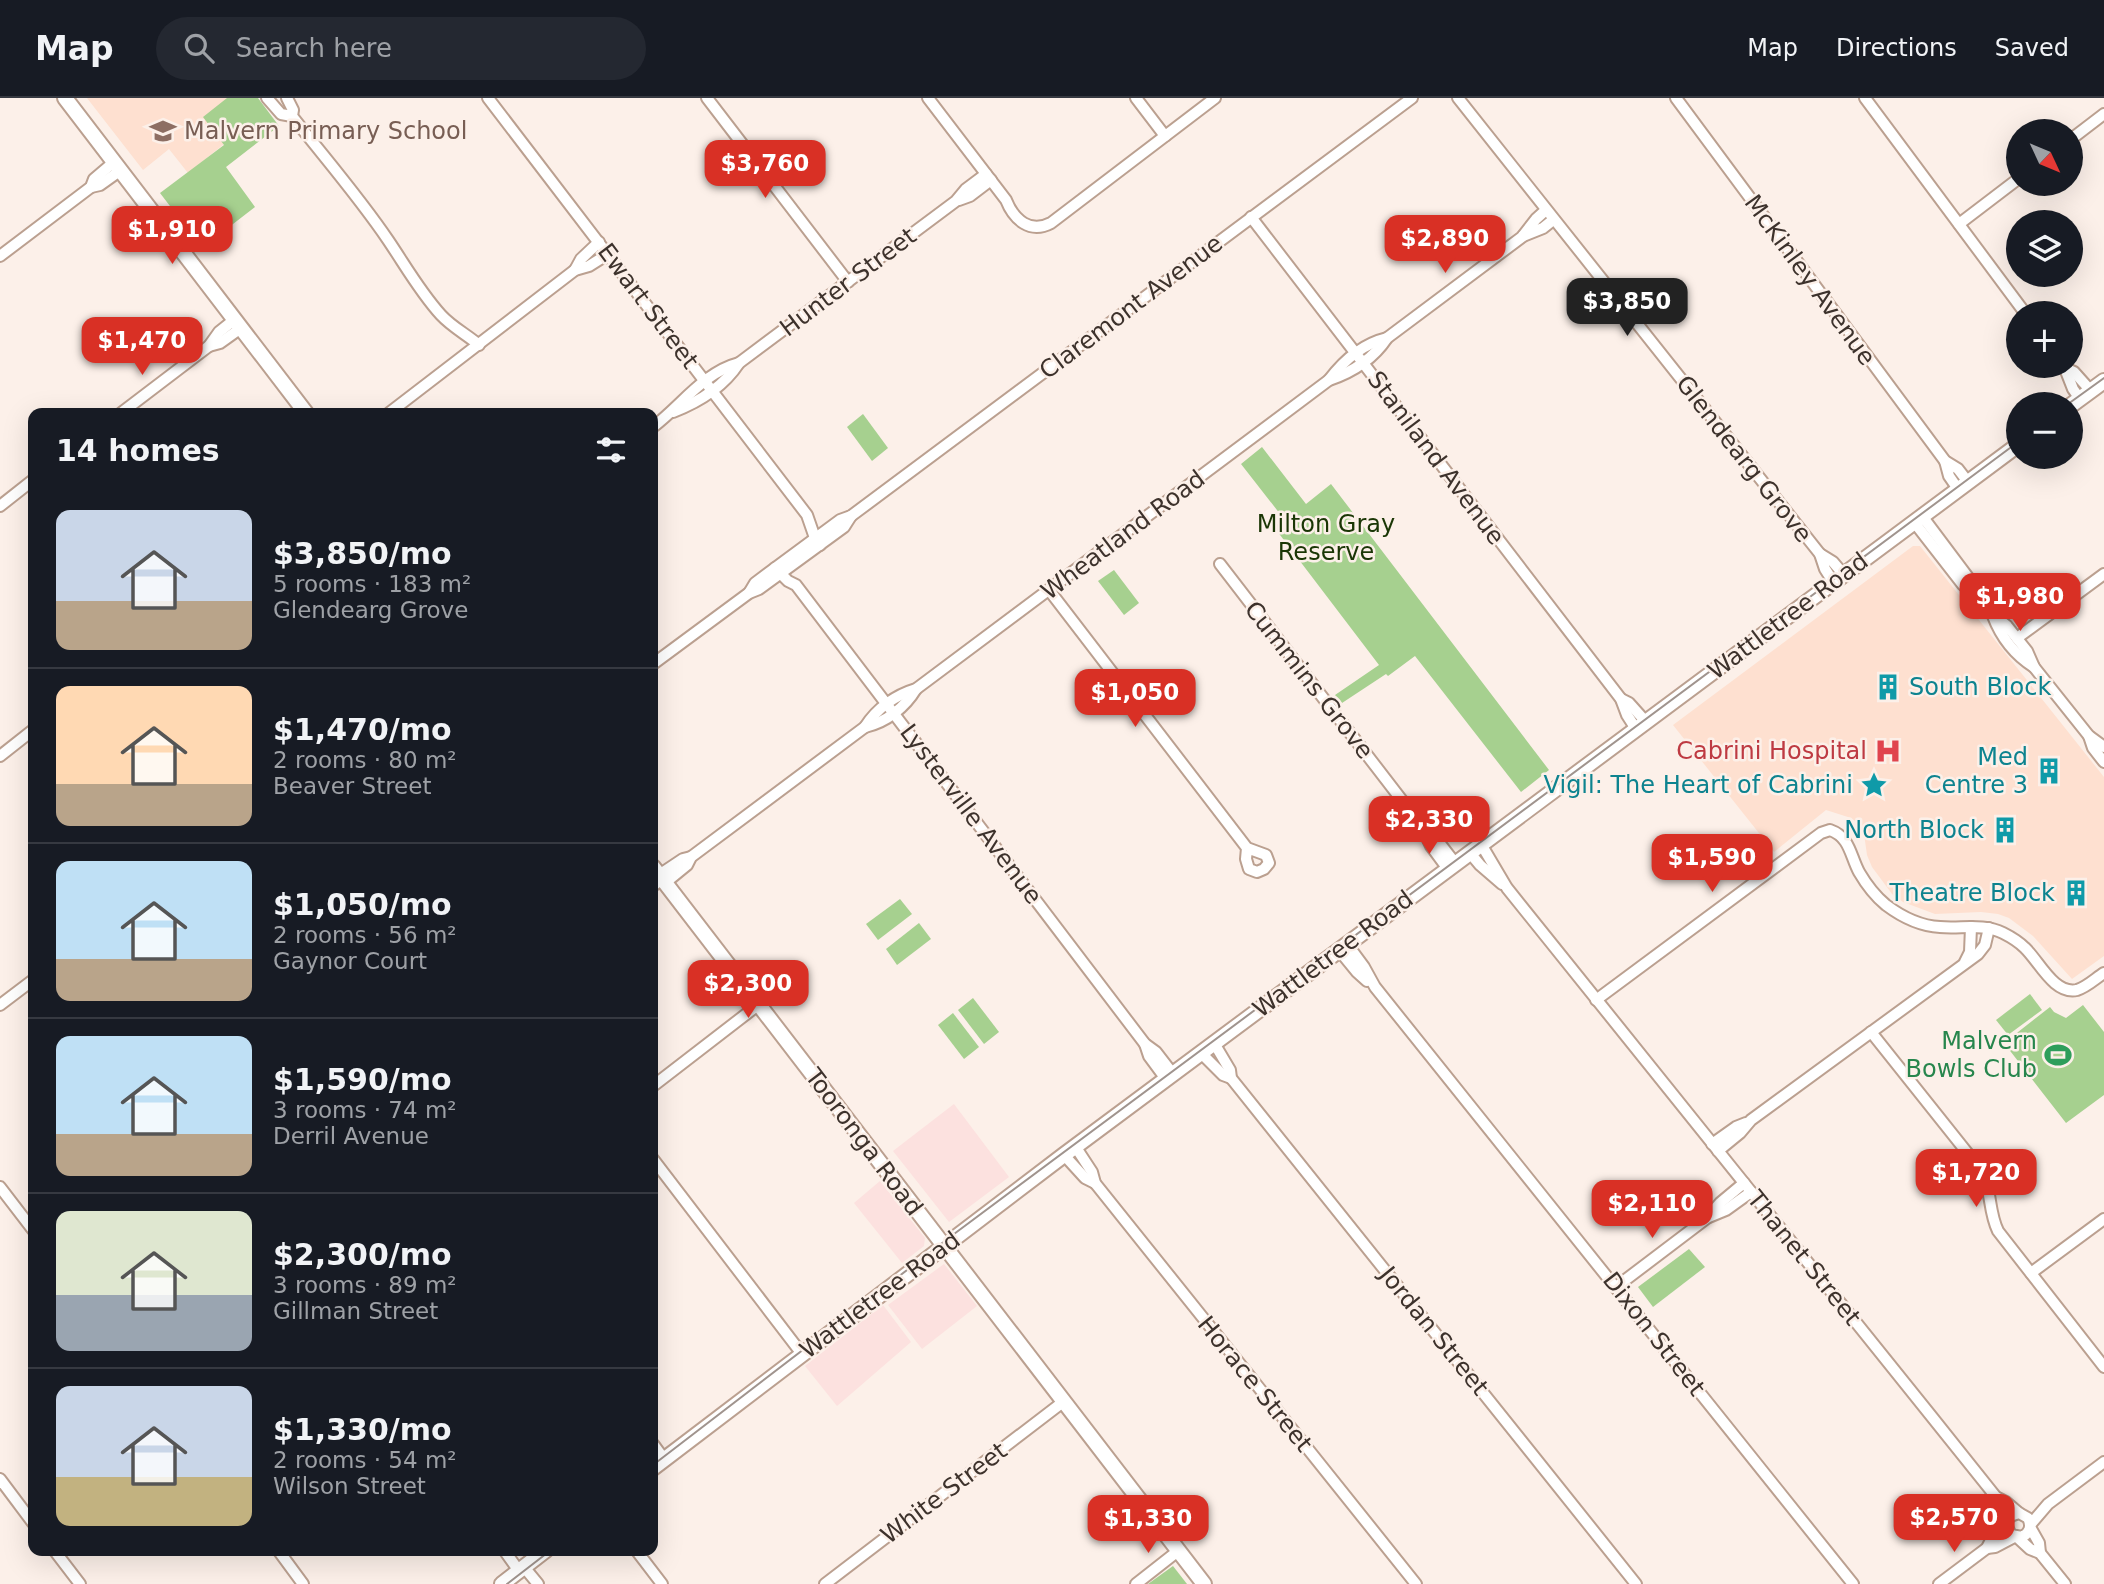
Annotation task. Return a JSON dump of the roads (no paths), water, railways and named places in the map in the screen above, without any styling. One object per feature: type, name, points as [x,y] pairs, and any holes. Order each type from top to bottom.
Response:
[{"type":"main road","points":[[65,98],[302,408]]},
{"type":"main road","points":[[2083,397],[2104,382]]},
{"type":"main road","name":"Wattletree Road","points":[[659,1464],[1069,1151],[2006,454]]},
{"type":"main road","name":"Tooronga Road","points":[[658,878],[1204,1584]]},
{"type":"main road","points":[[502,1584],[538,1556]]},
{"type":"street","points":[[267,98],[281,114],[292,116]]},
{"type":"street","points":[[287,98],[292,105],[292,116],[389,241],[405,268],[440,313],[479,345]]},
{"type":"street","name":"Ewart Street","points":[[488,98],[807,515],[829,533]]},
{"type":"street","points":[[708,98],[848,282]]},
{"type":"street","points":[[928,98],[1006,200],[1010,210],[1028,227],[1035,228],[1051,223],[1215,98]]},
{"type":"street","points":[[1136,98],[1165,136]]},
{"type":"street","name":"Claremont Avenue","points":[[658,660],[748,593],[759,589],[778,571],[829,533],[840,520],[851,516],[1412,98]]},
{"type":"street","name":"McKinley Avenue","points":[[1676,98],[1945,461],[1949,476],[1963,486]]},
{"type":"street","points":[[1865,98],[2016,301]]},
{"type":"street","name":"Glendearg Grove","points":[[1457,99],[1820,554],[1825,569],[1839,579]]},
{"type":"street","points":[[2083,130],[2104,114]]},
{"type":"street","points":[[0,256],[90,187],[94,179],[117,166]]},
{"type":"street","name":"Hunter Street","points":[[658,423],[688,396],[708,386],[729,365],[739,363],[956,201],[966,189],[988,177]]},
{"type":"street","points":[[1959,224],[2006,188]]},
{"type":"street","name":"Wheatland Road","points":[[1329,380],[1363,363],[1387,338],[1522,237],[1537,231],[1550,215]]},
{"type":"street","name":"Staniland Avenue","points":[[1251,217],[1620,699],[1627,715],[1641,725]]},
{"type":"street","points":[[575,271],[581,259],[599,242]]},
{"type":"street","points":[[396,408],[575,271],[608,254]]},
{"type":"street","points":[[127,408],[209,345],[219,332],[237,324]]},
{"type":"street","points":[[459,330],[467,354]]},
{"type":"street","name":"Wheatland Road","points":[[658,878],[682,859],[691,857],[866,727],[871,718],[890,709],[906,692],[916,689],[1329,380],[1355,353],[1387,338]]},
{"type":"street","points":[[0,506],[28,484]]},
{"type":"street","name":"Ewart Street","points":[[807,515],[818,541]]},
{"type":"street","points":[[1918,519],[1964,585],[1970,586],[1991,613],[2007,626],[2028,651],[2034,667],[2102,755]]},
{"type":"street","name":"Lysterville Avenue","points":[[790,562],[796,585]]},
{"type":"street","name":"Cummins Grove","points":[[1220,564],[1424,829],[1431,846],[1452,866]]},
{"type":"street","name":"Lysterville Avenue","points":[[778,571],[796,585],[1144,1044],[1149,1056],[1169,1077]]},
{"type":"street","points":[[2017,638],[2104,574]]},
{"type":"street","points":[[1049,590],[1247,848]]},
{"type":"street","points":[[1991,613],[1998,631],[2021,659],[2034,667]]},
{"type":"street","points":[[0,756],[28,734]]},
{"type":"street","points":[[1597,1000],[1821,833],[1830,830],[1847,842],[1859,871],[1878,898],[1899,914],[1926,926],[1989,928],[2004,933],[2021,944],[2053,981],[2068,990],[2080,989],[2104,972]]},
{"type":"street","name":"Thanet Street","points":[[1476,848],[1480,865],[1507,888],[1996,1497],[2020,1513]]},
{"type":"street","points":[[1965,962],[1970,952],[1971,927]]},
{"type":"street","points":[[1715,1147],[1736,1127],[1751,1120],[1981,951],[1988,939],[1989,928]]},
{"type":"street","name":"Dixon Street","points":[[1343,947],[1357,972],[1375,987],[1853,1584]]},
{"type":"street","points":[[0,1005],[28,984]]},
{"type":"street","points":[[658,1082],[758,1005]]},
{"type":"street","points":[[1871,1032],[1981,1170],[1989,1189],[1998,1231],[2104,1367]]},
{"type":"street","name":"Jordan Street","points":[[1214,1043],[1230,1070],[1231,1077],[1636,1584]]},
{"type":"street","name":"Jordan Street","points":[[1201,1053],[1223,1075],[1231,1077]]},
{"type":"street","name":"Horace Street","points":[[1069,1151],[1085,1178],[1095,1183],[1416,1584]]},
{"type":"street","points":[[658,1166],[802,1354]]},
{"type":"street","points":[[1616,1287],[1707,1218],[1744,1183]]},
{"type":"street","points":[[0,1187],[28,1223]]},
{"type":"street","points":[[1707,1218],[1726,1210],[1752,1192]]},
{"type":"street","points":[[2031,1273],[2104,1219]]},
{"type":"street","name":"White Street","points":[[825,1584],[1063,1402]]},
{"type":"street","points":[[1987,1548],[2026,1535],[2048,1504],[2104,1462]]},
{"type":"street","points":[[0,1479],[28,1516]]},
{"type":"street","name":"Thanet Street","points":[[1996,1497],[2006,1525]]},
{"type":"street","points":[[1939,1584],[1987,1548],[2010,1516],[2048,1504]]},
{"type":"street","points":[[2020,1513],[2028,1518],[2039,1543],[2040,1553]]},
{"type":"street","points":[[2006,1525],[2008,1532],[2030,1549],[2040,1553],[2065,1584]]},
{"type":"street","points":[[1136,1584],[1178,1551]]},
{"type":"street","points":[[59,1556],[80,1584]]},
{"type":"street","points":[[282,1556],[303,1584]]},
{"type":"street","points":[[510,1556],[538,1584]]},
{"type":"street","points":[[641,1556],[662,1584]]},
{"type":"tram line","points":[[2083,393],[2104,378]]},
{"type":"tram line","points":[[658,1461],[954,1234],[2006,451]]},
{"type":"tram line","points":[[507,1584],[543,1556]]},
{"type":"place","name":"Malvern Primary School","points":[[163,131]]},
{"type":"place","name":"South Block","points":[[1888,687]]},
{"type":"place","name":"Cabrini Hospital","points":[[1888,751]]},
{"type":"place","name":"Med Centre 3","points":[[2049,771]]},
{"type":"place","name":"Vigil: The Heart of Cabrini","points":[[1874,785]]},
{"type":"place","name":"North Block","points":[[2005,830]]},
{"type":"place","name":"Theatre Block","points":[[2076,893]]},
{"type":"place","name":"Malvern Bowls Club","points":[[2058,1055]]},
{"type":"park label","name":"Milton Gray Reserve","points":[[1326,538]]}]
